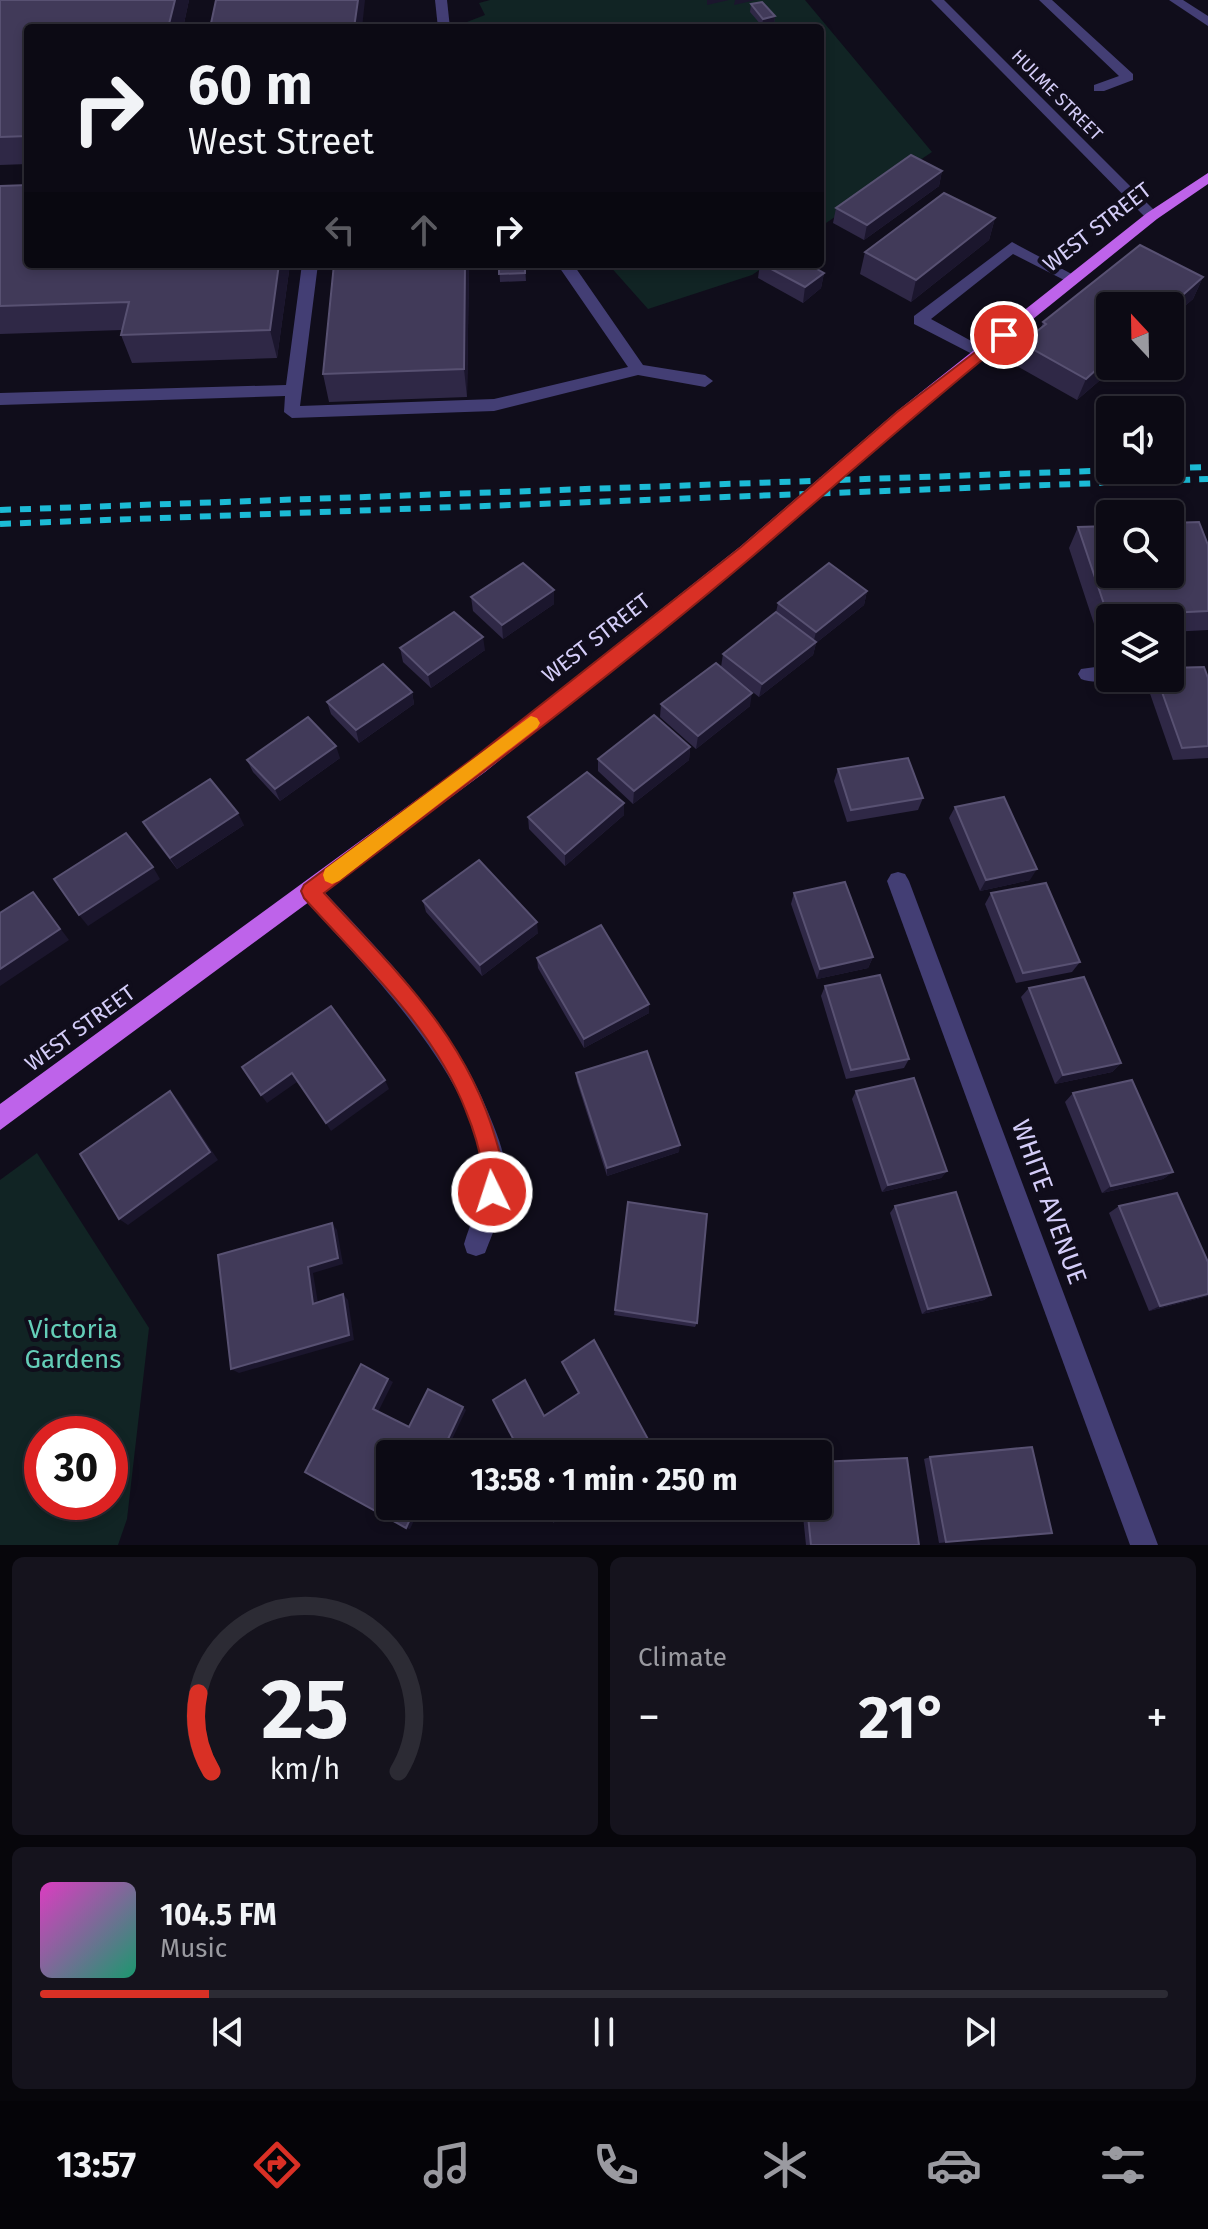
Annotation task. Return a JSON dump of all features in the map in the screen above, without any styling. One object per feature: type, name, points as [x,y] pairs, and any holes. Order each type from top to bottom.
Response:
[{"type":"main road","name":"WEST STREET","points":[[0,1118],[478,766],[747,551],[980,353],[1152,216],[1208,177]]},
{"type":"street","points":[[441,0],[444,24]]},
{"type":"street","name":"HULME STREET","points":[[940,0],[1152,216]]},
{"type":"street","points":[[1045,0],[1128,77],[1099,88]]},
{"type":"street","points":[[1175,0],[1208,22]]},
{"type":"street","points":[[980,353],[920,320],[1012,247],[1073,279]]},
{"type":"street","points":[[309,268],[292,412],[494,405],[638,370],[705,381]]},
{"type":"street","points":[[568,268],[638,370]]},
{"type":"street","points":[[0,399],[293,390]]},
{"type":"street","points":[[1088,674],[1096,674]]},
{"type":"street","name":"WHITE AVENUE","points":[[898,881],[1144,1545]]},
{"type":"street","points":[[310,891],[422,1016],[465,1081],[494,1171],[492,1192],[476,1244]]},
{"type":"green space","points":[[490,0],[805,0],[932,152],[824,224],[824,24],[468,24],[485,15],[479,3]]},
{"type":"green space","points":[[612,268],[762,268],[752,275],[648,309]]},
{"type":"green space","name":"Victoria Gardens","points":[[37,1153],[149,1328],[128,1510],[128,1416],[24,1416],[24,1520],[127,1520],[118,1545],[0,1545],[0,1180]]},
{"type":"building","points":[[0,0],[175,0],[169,24],[24,24],[24,136],[0,137]]},
{"type":"building","points":[[216,0],[358,0],[355,24],[211,24]]},
{"type":"building","points":[[762,2],[775,16],[763,19],[751,4]]},
{"type":"building","points":[[911,155],[942,171],[867,225],[836,208]]},
{"type":"building","points":[[24,185],[24,268],[278,268],[270,330],[121,335],[129,302],[0,306],[0,186]]},
{"type":"building","points":[[944,193],[995,218],[916,280],[865,252]]},
{"type":"building","points":[[1140,245],[1203,277],[1184,294],[1096,292],[1096,370],[1086,379],[1022,343],[1046,324],[1043,322]]},
{"type":"building","points":[[334,268],[465,268],[464,369],[323,374]]},
{"type":"building","points":[[499,268],[525,268],[525,273],[499,274]]},
{"type":"building","points":[[769,268],[815,268],[824,273],[805,287]]},
{"type":"building","points":[[1199,522],[1208,545],[1208,611],[1184,612],[1184,604],[1104,604],[1099,588],[1184,588],[1184,523]]},
{"type":"building","points":[[1096,526],[1096,580],[1078,527]]},
{"type":"building","points":[[523,563],[554,590],[502,625],[471,597]]},
{"type":"building","points":[[829,563],[867,591],[816,632],[778,603]]},
{"type":"building","points":[[454,612],[483,637],[428,675],[400,648]]},
{"type":"building","points":[[776,612],[816,642],[762,684],[723,654]]},
{"type":"building","points":[[716,663],[752,693],[698,736],[661,704]]},
{"type":"building","points":[[383,664],[412,692],[356,730],[327,702]]},
{"type":"building","points":[[1204,667],[1208,678],[1208,746],[1182,748],[1162,692],[1184,692],[1184,668]]},
{"type":"building","points":[[654,715],[690,747],[634,791],[598,759]]},
{"type":"building","points":[[308,717],[336,746],[275,789],[247,760]]},
{"type":"building","points":[[908,758],[923,798],[851,810],[838,769]]},
{"type":"building","points":[[587,772],[624,803],[565,854],[528,817]]},
{"type":"building","points":[[210,779],[238,813],[170,858],[143,822]]},
{"type":"building","points":[[1004,797],[1037,869],[986,880],[955,807]]},
{"type":"building","points":[[126,833],[153,867],[79,915],[54,879]]},
{"type":"building","points":[[479,860],[537,922],[480,965],[423,901]]},
{"type":"building","points":[[845,882],[873,957],[820,969],[794,893]]},
{"type":"building","points":[[1046,883],[1080,962],[1023,973],[991,893]]},
{"type":"building","points":[[33,892],[60,929],[0,969],[0,913]]},
{"type":"building","points":[[601,925],[649,1004],[584,1039],[537,958]]},
{"type":"building","points":[[880,975],[909,1059],[851,1070],[825,986]]},
{"type":"building","points":[[1084,977],[1121,1063],[1063,1075],[1029,988]]},
{"type":"building","points":[[331,1006],[385,1080],[326,1123],[292,1073],[261,1095],[242,1067]]},
{"type":"building","points":[[647,1051],[680,1145],[607,1168],[576,1073]]},
{"type":"building","points":[[914,1078],[947,1171],[888,1185],[856,1091]]},
{"type":"building","points":[[1132,1080],[1173,1172],[1111,1186],[1073,1093]]},
{"type":"building","points":[[170,1091],[210,1152],[119,1219],[80,1154]]},
{"type":"building","points":[[956,1192],[991,1295],[928,1309],[895,1206]]},
{"type":"building","points":[[1177,1193],[1208,1262],[1208,1294],[1160,1306],[1119,1206]]},
{"type":"building","points":[[628,1202],[707,1214],[697,1323],[615,1310]]},
{"type":"building","points":[[332,1223],[338,1258],[308,1267],[313,1304],[343,1294],[349,1335],[231,1369],[218,1255]]},
{"type":"building","points":[[594,1340],[648,1440],[514,1440],[493,1400],[525,1380],[544,1416],[579,1393],[562,1362]]},
{"type":"building","points":[[361,1364],[388,1379],[373,1409],[409,1427],[428,1389],[463,1407],[448,1440],[376,1440],[376,1511],[305,1472]]},
{"type":"building","points":[[1032,1447],[1052,1533],[946,1542],[930,1457]]},
{"type":"building","points":[[907,1458],[919,1545],[811,1545],[808,1520],[832,1520],[832,1461]]},
{"type":"building","points":[[392,1520],[410,1520],[406,1528]]},
{"type":"railway","points":[[1184,468],[1208,467]]},
{"type":"railway","points":[[0,510],[1096,471]]},
{"type":"railway","points":[[0,524],[1208,479]]},
{"type":"slow traffic","points":[[332,875],[531,723]]},
{"type":"route","points":[[492,1192],[494,1171],[488,1144],[465,1081],[446,1048],[422,1016],[310,891],[478,766],[747,551],[902,416],[1004,335]]}]
